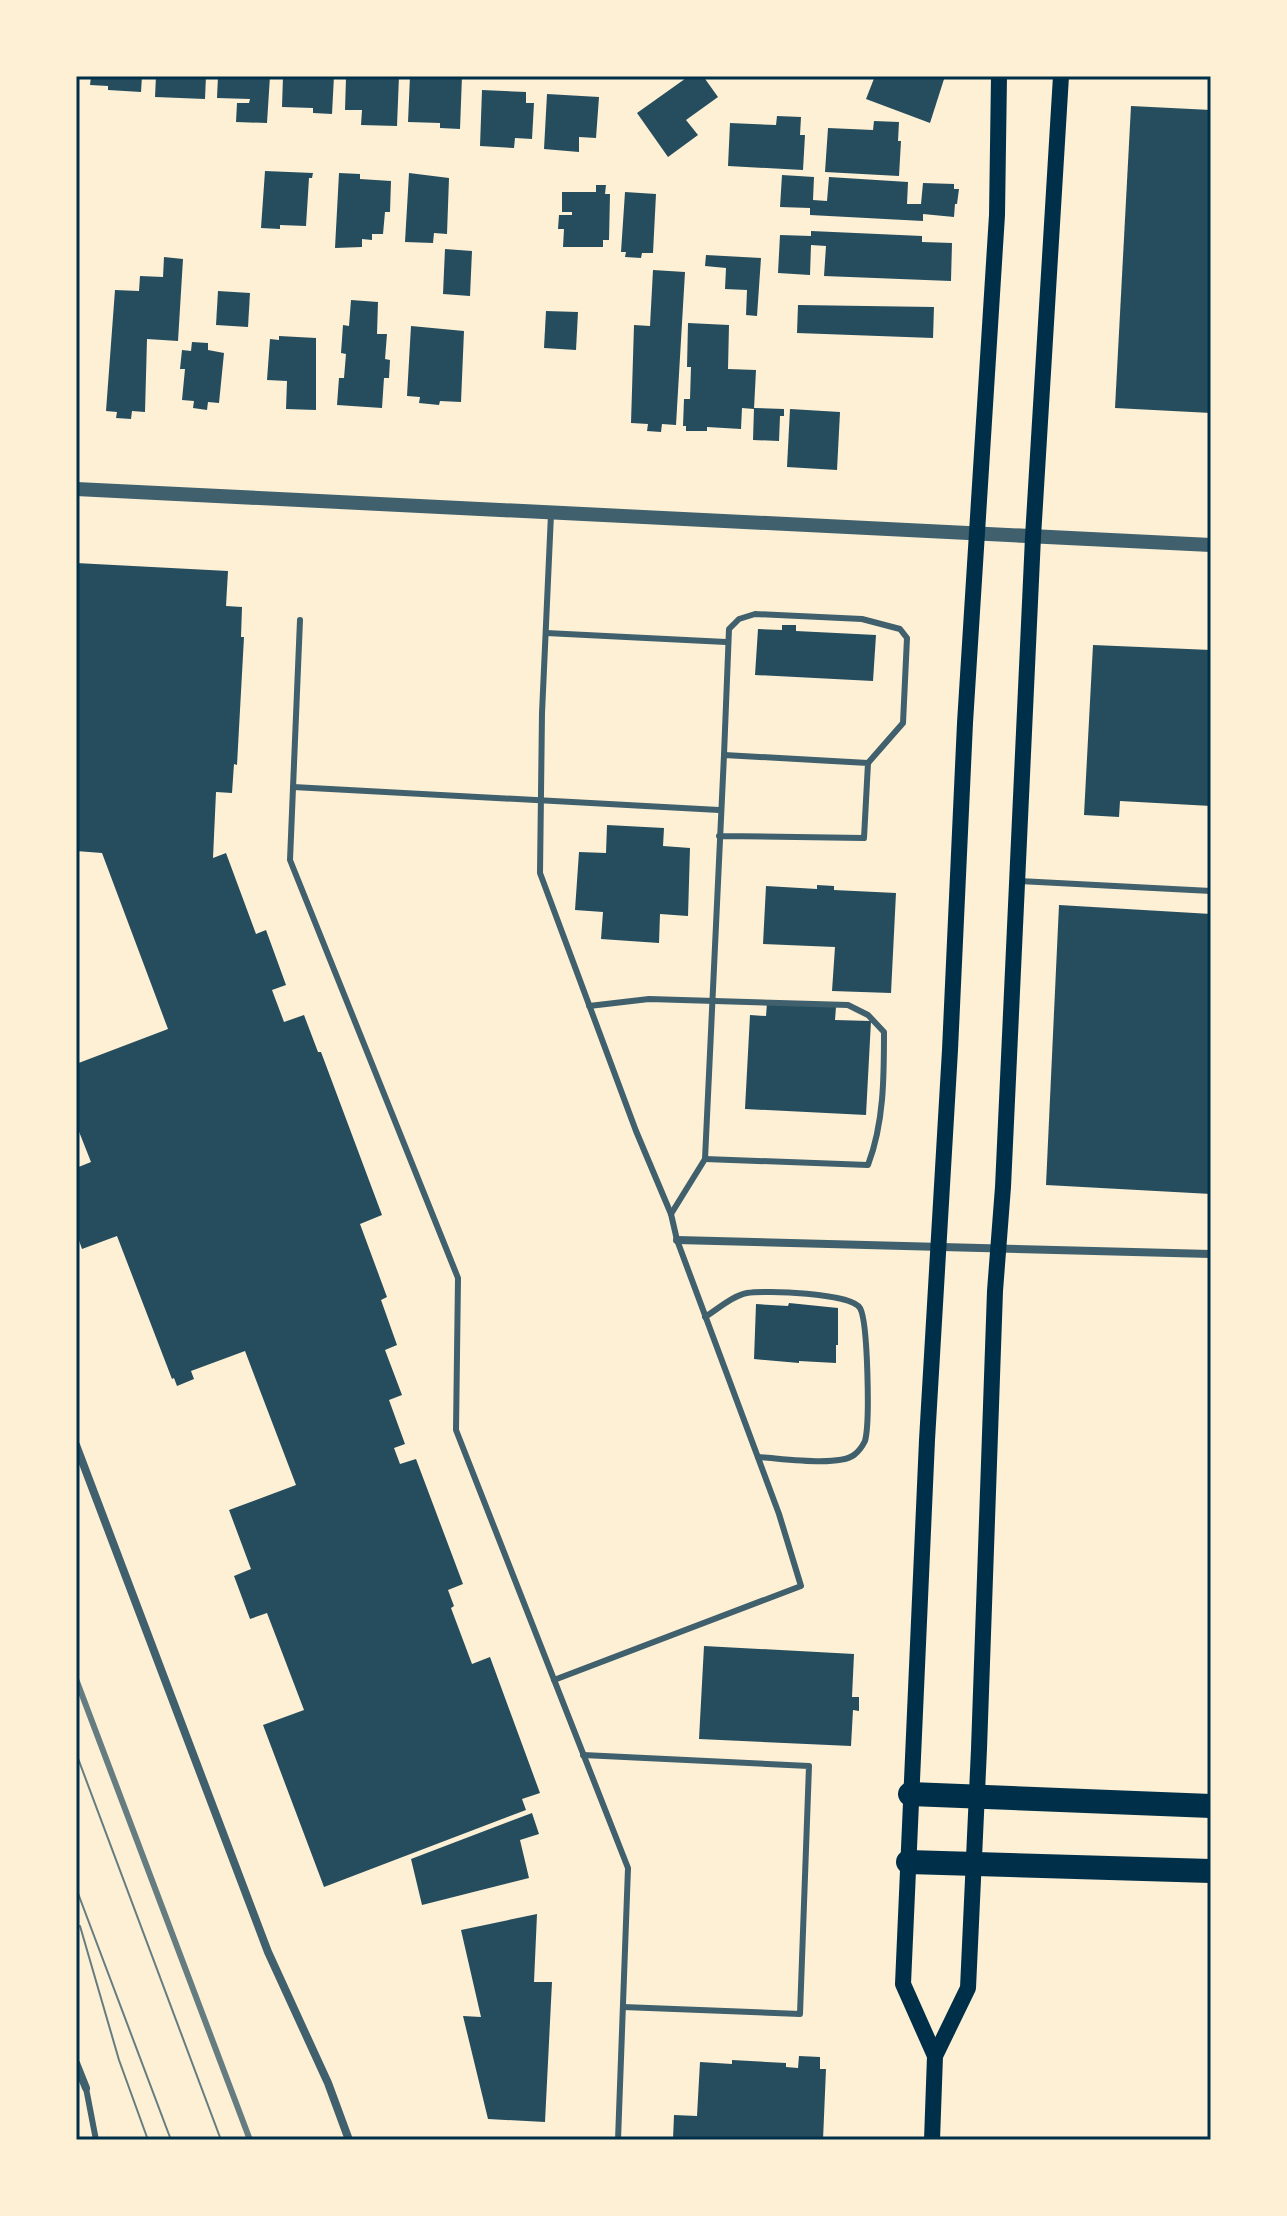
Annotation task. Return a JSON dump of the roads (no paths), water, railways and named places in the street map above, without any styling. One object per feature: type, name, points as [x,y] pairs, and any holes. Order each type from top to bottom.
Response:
[{"type":"highway","points":[[910,1794],[1211,1806]]},
{"type":"highway","points":[[908,1862],[1211,1871]]},
{"type":"main road","points":[[935,2056],[903,1984],[938,1248],[997,215],[999,76]]},
{"type":"main road","points":[[932,2140],[935,2056],[968,1988],[997,1250],[1003,1187],[1033,537],[1061,76]]},
{"type":"street","points":[[76,489],[1211,545]]},
{"type":"street","points":[[677,1240],[1211,1254]]},
{"type":"street","points":[[76,1445],[268,1952],[328,2083],[349,2140]]},
{"type":"street","points":[[76,2063],[86,2088]]},
{"type":"lane","points":[[551,514],[540,873],[671,1214],[677,1240],[779,1514],[801,1586],[554,1680]]},
{"type":"lane","points":[[671,1214],[705,1159],[719,810],[724,755],[726,642],[729,629],[739,619],[755,614],[862,619],[900,629],[907,638],[903,723],[868,763],[864,838],[719,836]]},
{"type":"lane","points":[[300,620],[290,860],[458,1278],[456,1430],[628,1868],[618,2140]]},
{"type":"lane","points":[[546,633],[726,642]]},
{"type":"lane","points":[[724,755],[868,763]]},
{"type":"lane","points":[[293,787],[719,810]]},
{"type":"lane","points":[[1017,881],[1211,891]]},
{"type":"lane","points":[[589,1006],[649,999],[848,1005],[868,1015],[884,1032],[878,1139],[868,1165],[705,1159]]},
{"type":"lane","points":[[705,1317],[746,1293],[837,1298],[853,1301],[860,1309],[865,1336],[867,1413],[864,1443],[853,1457],[838,1461],[758,1457]]},
{"type":"lane","points":[[583,1755],[809,1766],[800,2014],[623,2007]]},
{"type":"lane","points":[[86,2088],[96,2140]]},
{"type":"tram line","points":[[76,1753],[221,2140]]},
{"type":"tram line","points":[[76,1888],[171,2140]]},
{"type":"tram line","points":[[80,1926],[119,2060],[148,2140]]},
{"type":"railway","points":[[76,1679],[250,2140]]}]
